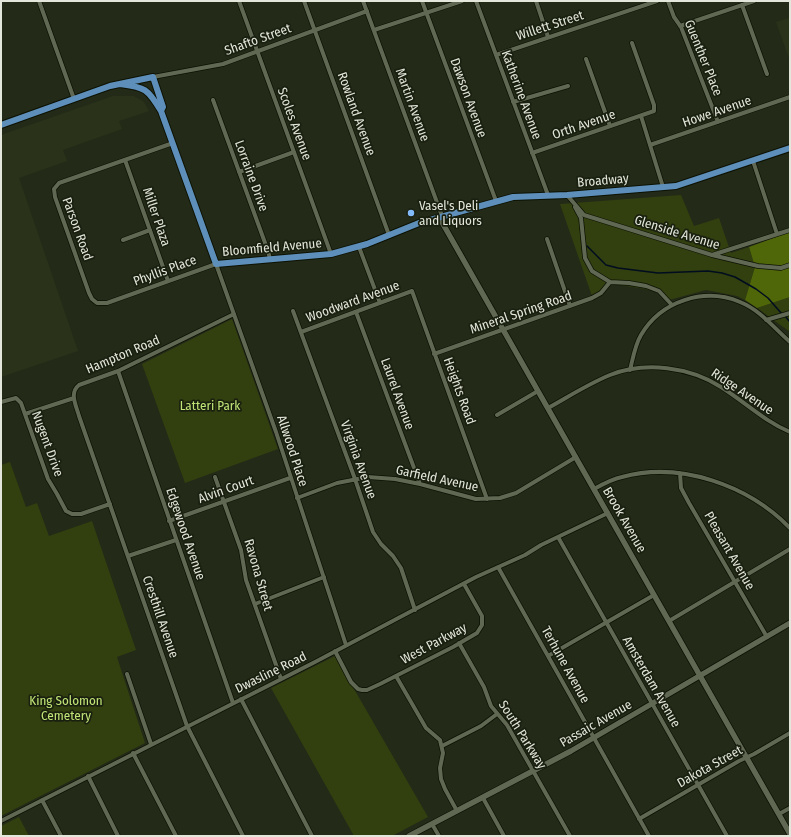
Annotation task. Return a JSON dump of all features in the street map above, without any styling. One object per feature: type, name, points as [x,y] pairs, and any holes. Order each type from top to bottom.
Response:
[{"type":"main road","name":"Bloomfield Avenue","points":[[1,125],[110,86],[153,77],[163,107],[162,111]]},
{"type":"main road","name":"Bloomfield Avenue","points":[[120,84],[137,86],[147,91],[162,111],[216,264],[331,254],[359,246],[415,224]]},
{"type":"main road","name":"Broadway","points":[[415,224],[513,197],[567,195],[663,188],[682,185],[790,148]]},
{"type":"main road","name":"Brook Avenue","points":[[441,216],[503,329],[790,834]]},
{"type":"main road","name":"Passaic Avenue","points":[[409,836],[594,738],[790,624]]},
{"type":"street","points":[[38,1],[74,99]]},
{"type":"street","name":"Scoles Avenue","points":[[239,1],[331,254]]},
{"type":"street","name":"Rowland Avenue","points":[[304,1],[389,235]]},
{"type":"street","name":"Martin Avenue","points":[[363,1],[441,216]]},
{"type":"street","name":"Dawson Avenue","points":[[422,1],[496,201]]},
{"type":"street","points":[[374,30],[462,1]]},
{"type":"street","name":"Katherine Avenue","points":[[476,1],[548,195]]},
{"type":"street","points":[[536,1],[548,37]]},
{"type":"street","name":"Willett Street","points":[[496,55],[657,1]]},
{"type":"street","name":"Guenther Place","points":[[668,1],[674,17],[680,26],[718,122]]},
{"type":"street","points":[[680,26],[754,1]]},
{"type":"street","points":[[742,5],[767,74]]},
{"type":"street","name":"Shafto Street","points":[[153,77],[223,64],[367,11]]},
{"type":"street","points":[[632,43],[654,107],[652,112],[641,116],[663,188]]},
{"type":"street","points":[[586,59],[610,126]]},
{"type":"street","points":[[513,102],[568,86]]},
{"type":"street","name":"Howe Avenue","points":[[650,146],[790,97]]},
{"type":"street","name":"Lorraine Drive","points":[[213,100],[270,259]]},
{"type":"street","name":"Orth Avenue","points":[[532,153],[641,116]]},
{"type":"street","name":"Parson Road","points":[[120,298],[102,304],[97,304],[92,299],[54,189],[59,183],[174,143]]},
{"type":"street","points":[[240,172],[294,152]]},
{"type":"street","name":"Miller Plaza","points":[[125,160],[168,281]]},
{"type":"street","points":[[752,161],[777,234]]},
{"type":"street","points":[[567,195],[581,218],[585,258],[592,271],[610,282],[646,286],[659,291],[672,306]]},
{"type":"street","name":"Glenside Avenue","points":[[567,195],[584,215],[712,255],[758,266],[781,268],[790,265]]},
{"type":"street","points":[[123,240],[150,230]]},
{"type":"street","points":[[712,255],[790,230]]},
{"type":"street","points":[[547,239],[570,306]]},
{"type":"street","points":[[359,246],[380,303]]},
{"type":"street","name":"Phyllis Place","points":[[120,298],[216,264]]},
{"type":"street","name":"Allwood Place","points":[[216,264],[266,404],[346,645]]},
{"type":"street","name":"Mineral Spring Road","points":[[434,354],[592,298],[601,293],[610,282]]},
{"type":"street","name":"Woodward Avenue","points":[[300,332],[412,291]]},
{"type":"street","name":"Heights Road","points":[[412,291],[487,499]]},
{"type":"street","points":[[630,370],[638,343],[645,328],[658,315],[672,306],[690,298],[705,296],[724,297],[745,305],[754,310],[790,342]]},
{"type":"street","name":"Virginia Avenue","points":[[293,311],[373,532],[401,568],[415,610]]},
{"type":"street","name":"Laurel Avenue","points":[[356,312],[420,484]]},
{"type":"street","points":[[766,320],[790,313]]},
{"type":"street","name":"Hampton Road","points":[[74,398],[73,393],[75,388],[79,385],[118,371],[234,314]]},
{"type":"street","name":"Ridge Avenue","points":[[548,408],[589,385],[611,375],[630,370],[663,368],[681,371],[708,379],[730,392],[764,419],[790,432]]},
{"type":"street","name":"Edgewood Avenue","points":[[118,371],[233,702]]},
{"type":"street","points":[[497,415],[538,390]]},
{"type":"street","name":"Nugent Drive","points":[[1,402],[16,398],[22,403],[48,479],[66,511],[72,514],[81,514],[110,504]]},
{"type":"street","points":[[25,414],[74,398]]},
{"type":"street","name":"Cresthill Avenue","points":[[74,398],[187,726],[243,836]]},
{"type":"street","name":"Garfield Avenue","points":[[297,498],[337,483],[355,479],[377,478],[420,484],[476,499],[500,498],[516,492],[576,457]]},
{"type":"street","points":[[594,489],[613,479],[631,475],[651,472],[680,473],[707,479],[733,489],[765,507],[790,528]]},
{"type":"street","name":"Pleasant Avenue","points":[[680,473],[681,488],[767,637]]},
{"type":"street","name":"Ravona Street","points":[[215,477],[241,550],[246,580],[281,679]]},
{"type":"street","name":"Alvin Court","points":[[169,521],[290,478]]},
{"type":"street","name":"Dwasline Road","points":[[1,821],[464,584],[608,513]]},
{"type":"street","name":"Amsterdam Avenue","points":[[558,537],[727,836]]},
{"type":"street","points":[[128,556],[176,540]]},
{"type":"street","points":[[669,621],[790,549]]},
{"type":"street","name":"Terhune Avenue","points":[[498,567],[649,836]]},
{"type":"street","points":[[255,604],[324,577]]},
{"type":"street","name":"West Parkway","points":[[335,651],[355,686],[362,690],[373,687],[396,676],[459,643],[480,630],[483,621],[482,616],[464,584]]},
{"type":"street","points":[[548,656],[654,595]]},
{"type":"street","name":"South Parkway","points":[[459,643],[484,687],[491,706],[507,725],[570,836]]},
{"type":"street","points":[[127,674],[151,744]]},
{"type":"street","points":[[396,676],[426,728],[437,737],[442,746],[443,753],[440,768],[441,779],[445,790],[457,811]]},
{"type":"street","points":[[241,699],[312,836]]},
{"type":"street","points":[[442,746],[481,726],[497,714]]},
{"type":"street","name":"Dakota Street","points":[[639,819],[790,733]]},
{"type":"street","points":[[133,753],[176,836]]},
{"type":"street","points":[[88,776],[118,836]]},
{"type":"street","points":[[483,798],[504,836]]},
{"type":"street","points":[[42,800],[61,836]]},
{"type":"street","points":[[779,814],[790,808]]},
{"type":"street","points":[[432,824],[439,836]]},
{"type":"shaded area","points":[[790,18],[790,61],[776,22]]},
{"type":"shaded area","points":[[113,96],[134,96],[144,102],[149,111],[119,121],[122,129],[63,150],[67,161],[19,178],[78,351],[1,377],[1,135]]},
{"type":"green space","points":[[681,195],[694,226],[719,218],[731,253],[749,247],[755,267],[745,300],[737,296],[706,290],[669,300],[656,291],[609,283],[593,299],[560,204]]},
{"type":"green space","points":[[790,232],[790,297],[757,308],[745,300],[755,267],[749,247]]},
{"type":"green space","points":[[790,297],[790,332],[757,308]]},
{"type":"green space","name":"Latteri Park","points":[[232,319],[278,449],[185,483],[142,364]]},
{"type":"green space","name":"King Solomon Cemetery","points":[[10,462],[26,507],[37,503],[49,536],[92,521],[136,650],[117,657],[145,743],[1,816],[1,465]]},
{"type":"green space","points":[[335,656],[428,817],[392,836],[354,836],[271,688]]},
{"type":"green space","points":[[19,817],[29,836],[1,836],[1,826]]},
{"type":"waterway","points":[[587,246],[606,265],[618,268],[658,273],[708,271],[735,277],[768,298],[782,314]]},
{"type":"waterway","points":[[785,316],[790,322]]},
{"type":"place","name":"Vasel's Deli and Liquors","points":[[411,213]]}]
